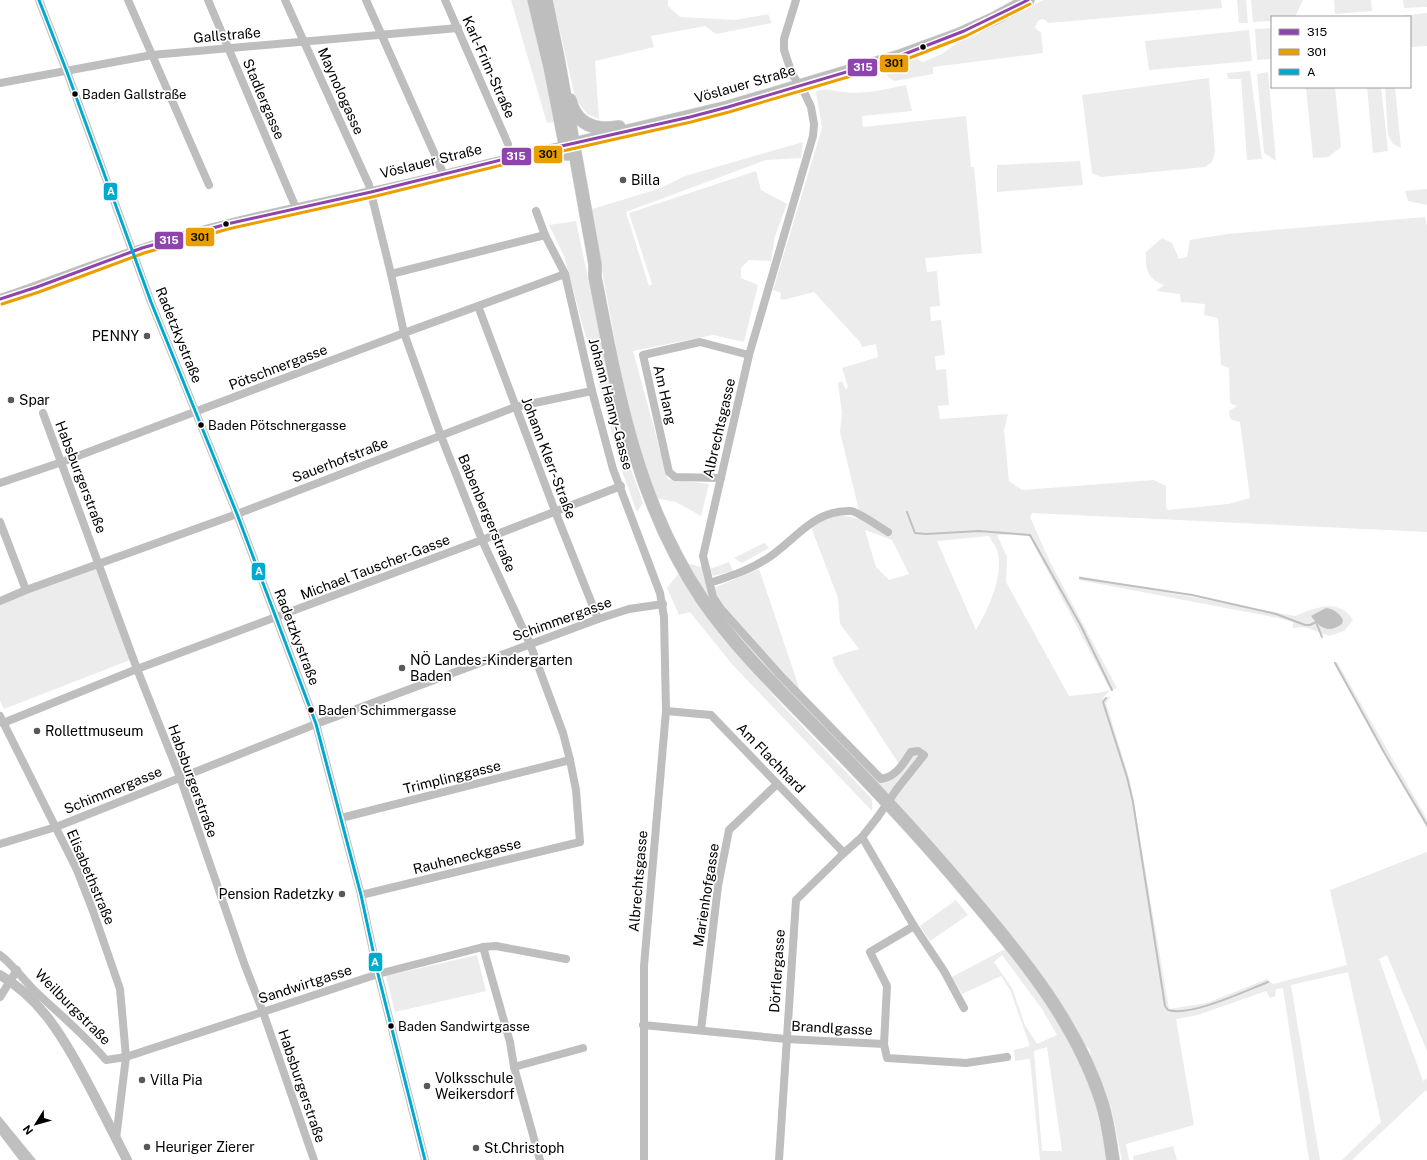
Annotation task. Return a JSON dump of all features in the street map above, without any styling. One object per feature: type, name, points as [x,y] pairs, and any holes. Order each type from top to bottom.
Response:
[{"type":"main road","points":[[534,0],[569,145],[595,264],[595,277],[616,385],[635,456],[658,520],[681,566],[718,621],[746,655],[916,834],[979,906],[1036,979],[1073,1036],[1089,1070],[1103,1106],[1108,1125],[1113,1160]]},
{"type":"main road","points":[[546,0],[558,58],[569,145]]},
{"type":"main road","name":"Vöslauer Straße","points":[[569,145],[728,107],[896,57],[923,48],[981,24],[1028,0]]},
{"type":"main road","points":[[558,58],[564,72],[572,106],[576,115],[583,122],[590,126],[601,128],[627,126],[642,128]]},
{"type":"street","name":"Radetzkystraße","points":[[39,0],[67,72],[151,302],[237,514],[316,724],[361,895],[378,974],[425,1160]]},
{"type":"street","points":[[128,0],[209,185]]},
{"type":"street","name":"Stadlergasse","points":[[208,0],[296,208]]},
{"type":"street","name":"Maynologasse","points":[[285,0],[371,192]]},
{"type":"street","points":[[366,0],[444,175]]},
{"type":"street","name":"Karl-Frim-Straße","points":[[445,0],[508,144]]},
{"type":"street","name":"Albrechtsgasse","points":[[796,0],[784,39],[784,50],[792,74],[811,107],[814,124],[813,136],[749,355],[703,556],[714,597],[721,609],[748,640],[881,779],[889,778],[900,768],[911,752],[918,751],[924,755],[897,789]]},
{"type":"street","name":"Gallstraße","points":[[0,84],[152,55],[458,28]]},
{"type":"street","name":"Vöslauer Straße","points":[[0,299],[133,252],[227,224],[371,192],[569,145]]},
{"type":"street","name":"Babenbergerstraße","points":[[371,192],[404,333],[441,436],[482,540],[530,644],[563,733],[576,790],[580,842]]},
{"type":"street","name":"Johann Hanny-Gasse","points":[[536,211],[545,235],[565,274],[592,391],[613,469],[621,486],[663,604]]},
{"type":"street","points":[[391,274],[545,235]]},
{"type":"street","name":"Pötschnergasse","points":[[0,483],[62,462],[565,274]]},
{"type":"street","name":"Johann Klerr-Straße","points":[[478,306],[515,407],[598,619]]},
{"type":"street","name":"Am Hang","points":[[721,478],[674,477],[669,472],[643,355],[700,342],[749,355]]},
{"type":"street","name":"Sauerhofstraße","points":[[0,600],[237,514],[515,407],[592,391]]},
{"type":"street","name":"Habsburgerstraße","points":[[43,413],[137,669],[180,777],[314,1160]]},
{"type":"street","name":"Michael Tauscher-Gasse","points":[[2,720],[276,618],[621,486]]},
{"type":"street","points":[[710,583],[745,571],[769,558],[806,526],[818,518],[833,513],[853,511],[888,532]]},
{"type":"street","points":[[0,522],[26,590]]},
{"type":"street","name":"Albrechtsgasse","points":[[644,1160],[644,959],[666,711],[666,646],[663,604]]},
{"type":"street","name":"Schimmergasse","points":[[0,844],[56,827],[316,724],[598,619],[629,610],[663,604]]},
{"type":"street","name":"Am Flachhard","points":[[666,711],[711,715],[844,853]]},
{"type":"street","name":"Elisabethstraße","points":[[2,720],[77,870],[93,911],[120,989],[126,1057]]},
{"type":"street","name":"Trimplinggasse","points":[[341,818],[570,760]]},
{"type":"street","name":"Marienhofgasse","points":[[701,1030],[718,886],[729,830],[778,784]]},
{"type":"street","name":"Dörflergasse","points":[[778,1160],[796,900],[862,837],[897,789]]},
{"type":"street","points":[[862,837],[914,926],[944,971],[964,1008]]},
{"type":"street","name":"Rauheneckgasse","points":[[361,895],[580,842]]},
{"type":"street","points":[[884,1044],[887,986],[870,952],[914,926]]},
{"type":"street","name":"Sandwirtgasse","points":[[126,1057],[378,974],[483,947],[496,946],[566,959]]},
{"type":"street","points":[[483,947],[510,1042],[514,1067],[540,1160]]},
{"type":"street","name":"Weilburgstraße","points":[[0,955],[91,1042],[106,1060],[126,1057]]},
{"type":"street","name":"Weilburgstraße","points":[[10,981],[17,970]]},
{"type":"street","name":"Weilburgstraße","points":[[0,975],[10,981],[43,1010],[60,1033],[93,1092],[127,1160]]},
{"type":"street","points":[[0,997],[10,981]]},
{"type":"street","name":"Brandlgasse","points":[[643,1025],[786,1039],[884,1044],[887,1058],[966,1063],[1007,1057]]},
{"type":"street","points":[[514,1067],[584,1048]]},
{"type":"street","points":[[116,1139],[126,1057]]},
{"type":"shaded area","points":[[511,0],[528,0],[554,122],[547,123]]},
{"type":"shaded area","points":[[553,0],[668,0],[668,6],[680,17],[736,20],[768,14],[772,23],[716,34],[705,26],[651,36],[654,47],[595,61],[599,119],[587,114],[579,103],[576,102]]},
{"type":"shaded area","points":[[1043,0],[1221,0],[1222,8],[1048,23],[1041,19],[1035,27],[1041,32],[1043,53],[933,67],[933,74],[895,81],[888,77],[885,71],[888,66],[917,59],[923,62],[942,54],[957,43]]},
{"type":"shaded area","points":[[1237,0],[1246,0],[1248,23],[1239,23]]},
{"type":"shaded area","points":[[1251,0],[1303,0],[1295,16],[1271,16],[1271,21],[1253,22]]},
{"type":"shaded area","points":[[1334,0],[1371,0],[1372,11],[1335,14]]},
{"type":"shaded area","points":[[1403,0],[1427,0],[1427,7],[1404,8]]},
{"type":"shaded area","points":[[1427,13],[1427,46],[1411,47],[1411,16],[1400,16]]},
{"type":"shaded area","points":[[1271,28],[1271,59],[1257,60],[1255,29]]},
{"type":"shaded area","points":[[1249,30],[1252,61],[1149,70],[1145,41]]},
{"type":"shaded area","points":[[1250,71],[1262,159],[1247,160],[1241,79],[1228,79],[1227,73]]},
{"type":"shaded area","points":[[1268,72],[1276,161],[1264,153],[1257,74]]},
{"type":"shaded area","points":[[1209,78],[1215,152],[1212,162],[1205,167],[1101,177],[1092,173],[1082,95]]},
{"type":"shaded area","points":[[906,85],[912,111],[862,116],[863,127],[966,116],[971,167],[974,167],[982,253],[925,258],[927,272],[937,271],[940,306],[930,307],[931,321],[941,320],[945,355],[935,356],[936,370],[946,369],[949,405],[938,406],[940,419],[1008,414],[1004,430],[1009,481],[1022,490],[1154,480],[1166,486],[1166,507],[1168,510],[1228,504],[1250,498],[1240,422],[1230,419],[1229,411],[1237,406],[1230,403],[1229,368],[1221,365],[1218,318],[1204,315],[1205,304],[1181,302],[1180,294],[1156,291],[1164,285],[1154,280],[1148,272],[1146,252],[1162,238],[1172,243],[1179,259],[1187,257],[1190,240],[1227,234],[1425,217],[1427,226],[1427,532],[1032,513],[1030,517],[1050,562],[1117,688],[1110,690],[1102,699],[1111,696],[1106,703],[1130,781],[1169,1009],[1207,1003],[1267,979],[1273,984],[1347,965],[1330,890],[1427,852],[1427,1051],[1387,955],[1379,959],[1423,1081],[1427,1078],[1427,1092],[1426,1090],[1352,1160],[1342,1160],[1381,1122],[1348,972],[1291,985],[1320,1160],[1309,1160],[1283,988],[1276,989],[1275,996],[1270,998],[1266,991],[1198,1015],[1176,1019],[1194,1125],[1126,1144],[1129,1160],[1122,1160],[1111,1107],[1091,1057],[1090,1049],[1083,1044],[1049,990],[741,643],[703,592],[689,564],[702,567],[709,590],[759,569],[801,693],[885,776],[899,764],[835,666],[832,657],[859,649],[840,624],[838,598],[811,527],[817,521],[838,515],[861,519],[840,432],[842,413],[838,383],[842,381],[846,390],[848,386],[842,368],[878,357],[876,344],[862,347],[860,342],[814,292],[783,300],[780,299],[781,293],[773,290],[822,128],[816,92],[826,90],[859,93]],"holes":[[[865,530],[892,540],[909,574],[889,580],[876,567]],[[1028,534],[1110,689],[1098,693],[1069,696],[1006,582],[1007,557],[997,535]],[[989,536],[997,550],[999,559],[997,580],[990,602],[976,630],[937,541]]]},
{"type":"shaded area","points":[[1306,88],[1335,88],[1341,147],[1328,157],[1313,158]]},
{"type":"shaded area","points":[[1367,88],[1381,88],[1388,151],[1373,153]]},
{"type":"shaded area","points":[[1385,88],[1395,88],[1401,148],[1393,144],[1388,135]]},
{"type":"shaded area","points":[[803,142],[801,158],[766,160],[626,212],[649,286],[652,284],[629,213],[756,171],[761,190],[787,204],[775,236],[771,261],[749,260],[741,268],[741,278],[758,285],[744,342],[713,335],[633,351],[668,479],[709,484],[701,516],[676,502],[655,498],[624,390],[592,216],[589,210],[661,188],[685,176]]},
{"type":"shaded area","points":[[1080,161],[1083,185],[997,192],[997,165]]},
{"type":"shaded area","points":[[1427,189],[1427,205],[1408,201],[1405,191]]},
{"type":"shaded area","points":[[576,221],[624,450],[643,503],[637,512],[623,474],[564,256],[549,225]]},
{"type":"shaded area","points":[[764,543],[769,548],[742,563],[734,558]]},
{"type":"shaded area","points":[[729,562],[733,571],[713,576],[710,569]]},
{"type":"shaded area","points":[[96,568],[130,660],[4,709],[0,701],[0,603]]},
{"type":"shaded area","points":[[678,574],[720,635],[780,703],[872,799],[872,811],[731,663],[690,612],[679,615],[667,588]]},
{"type":"shaded area","points":[[1079,576],[1295,616],[1326,606],[1334,607],[1347,613],[1353,620],[1344,631],[1329,636],[1305,627],[1293,628],[1293,622],[1278,618],[1079,580]]},
{"type":"shaded area","points":[[1326,608],[1334,610],[1338,613],[1343,620],[1342,624],[1333,629],[1328,629],[1318,624],[1311,616]]},
{"type":"shaded area","points":[[1334,662],[1337,662],[1427,819],[1427,828]]},
{"type":"shaded area","points":[[956,900],[968,915],[930,941],[920,926]]},
{"type":"shaded area","points":[[1005,949],[1059,1021],[1087,1079],[1096,1105],[1107,1160],[1040,1160],[1030,1059],[1015,1061],[1014,1050],[1030,1046],[1010,990],[1001,976],[962,994],[952,977]],"holes":[[[1002,955],[1042,1009],[1057,1035],[1037,1044],[1025,1025],[1012,988],[994,962]],[[1047,1047],[1062,1150],[1062,1151],[1042,1151],[1034,1051]]]},
{"type":"shaded area","points":[[477,955],[486,991],[395,1012],[386,976]]},
{"type":"shaded area","points":[[0,1116],[36,1160],[19,1160],[0,1135]]},
{"type":"shaded area","points":[[1173,1146],[1177,1160],[1134,1160],[1133,1156]]},
{"type":"waterway","points":[[907,512],[915,533],[926,534],[979,531],[1030,535],[1081,626],[1112,690]]},
{"type":"waterway","points":[[1080,578],[1192,595],[1276,614],[1305,625],[1310,625],[1316,622],[1322,637]]},
{"type":"waterway","points":[[1335,663],[1385,754],[1427,825]]},
{"type":"waterway","points":[[1106,698],[1103,702],[1127,777],[1133,802],[1165,1006],[1168,1010],[1178,1011],[1204,1007],[1268,982]]},
{"type":"transit line","name":"A","points":[[39,0],[67,72],[151,302],[237,514],[316,724],[361,895],[378,974],[425,1160]]},
{"type":"transit line","name":"315","points":[[0,299],[37,287],[142,248],[227,224],[371,192],[728,107],[897,57],[964,31],[1028,0]]},
{"type":"transit line","name":"301","points":[[2,304],[39,292],[144,253],[228,229],[372,197],[729,112],[899,62],[966,36],[1030,4]]},
{"type":"place","name":"Baden Gallstraße","points":[[75,94]]},
{"type":"place","name":"Billa","points":[[623,180]]},
{"type":"place","name":"PENNY","points":[[147,336]]},
{"type":"place","name":"Spar","points":[[11,400]]},
{"type":"place","name":"Baden Pötschnergasse","points":[[201,425]]},
{"type":"place","name":"NÖ Landes-Kindergarten Baden","points":[[402,668]]},
{"type":"place","name":"Baden Schimmergasse","points":[[311,710]]},
{"type":"place","name":"Rollettmuseum","points":[[37,731]]},
{"type":"place","name":"Pension Radetzky","points":[[342,894]]},
{"type":"place","name":"Baden Sandwirtgasse","points":[[391,1026]]},
{"type":"place","name":"Villa Pia","points":[[142,1080]]},
{"type":"place","name":"Volksschule Weikersdorf","points":[[427,1086]]},
{"type":"place","name":"Heuriger Zierer","points":[[147,1147]]},
{"type":"place","name":"St.Christoph","points":[[476,1148]]}]
